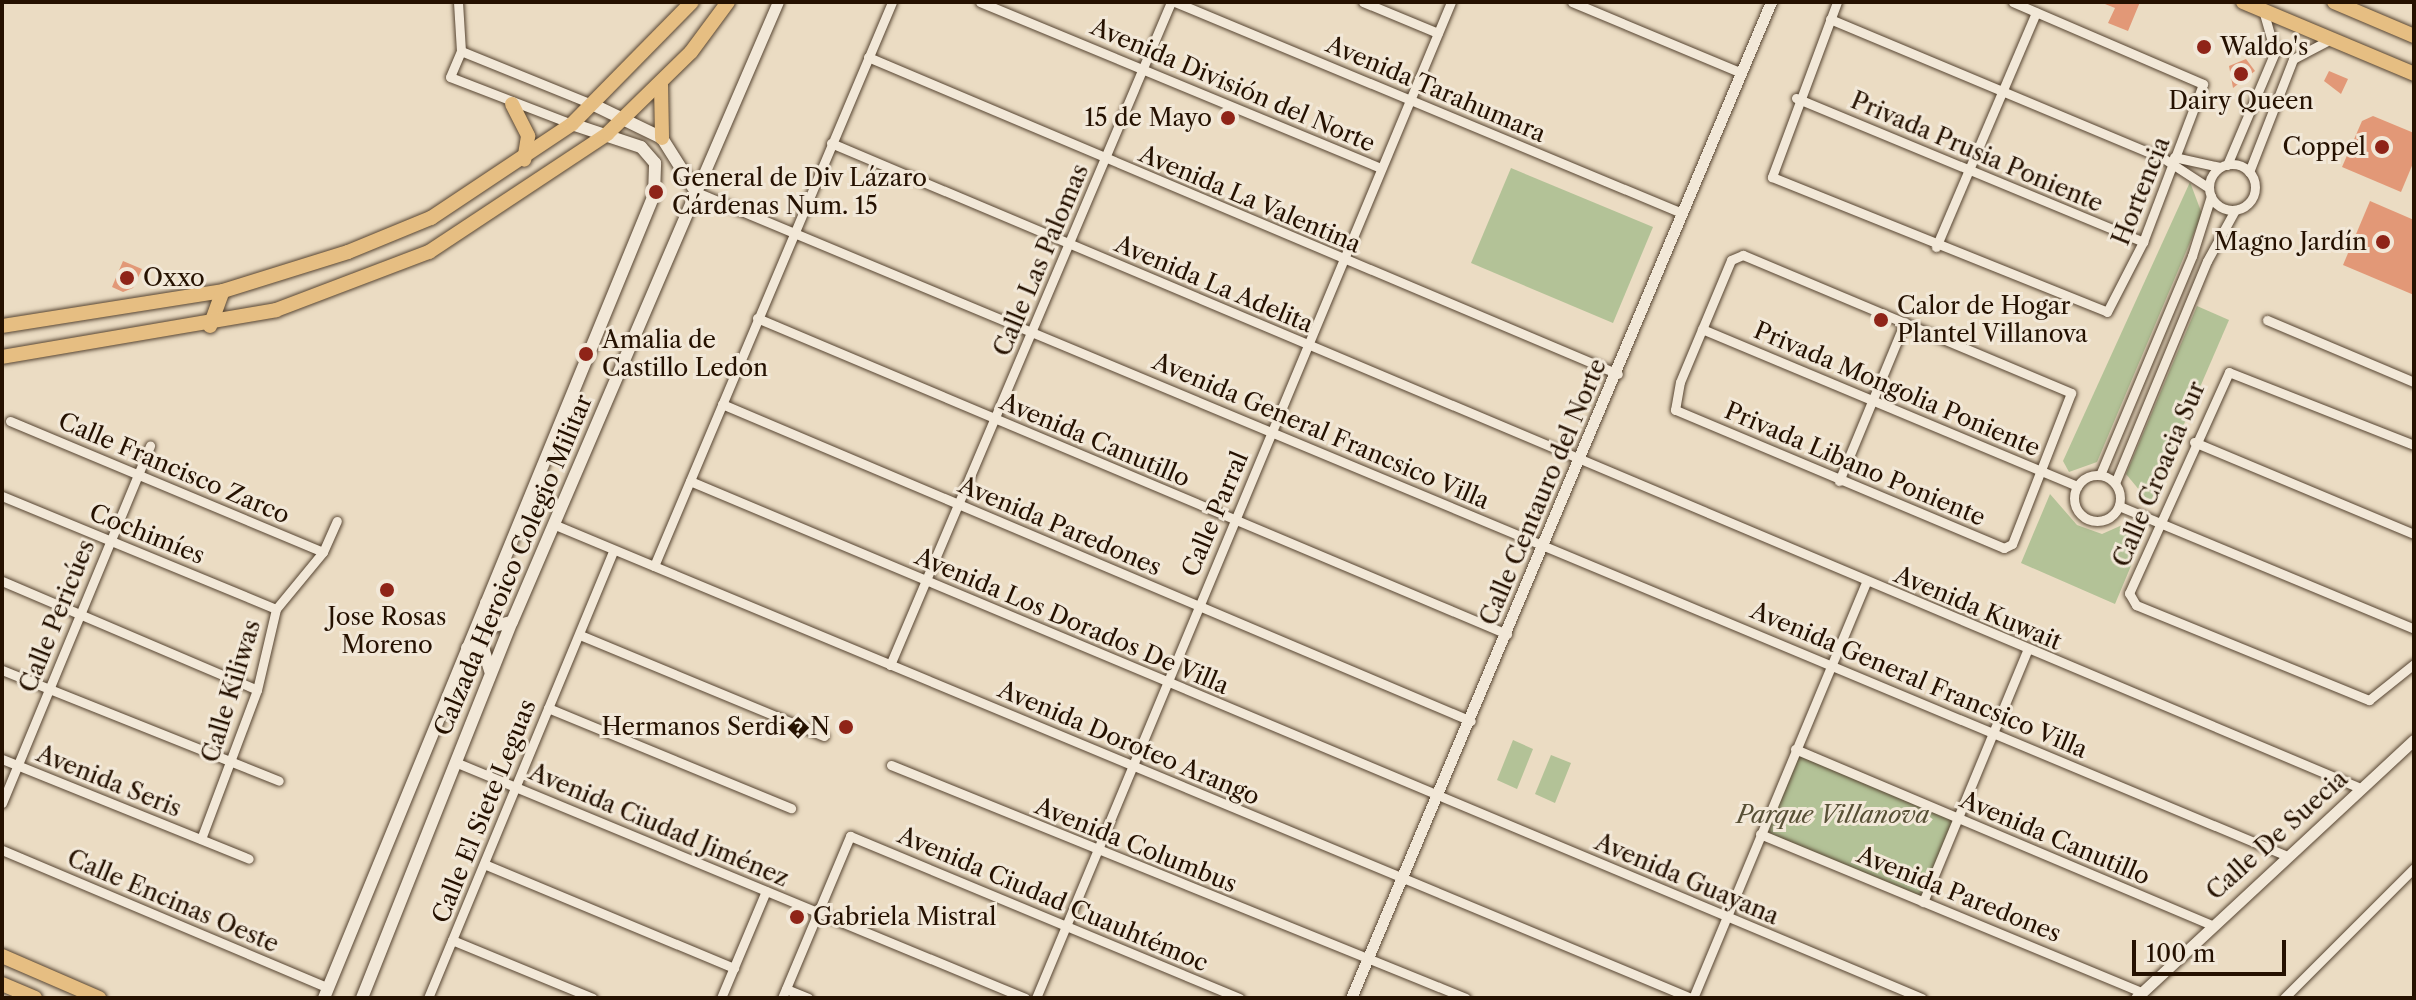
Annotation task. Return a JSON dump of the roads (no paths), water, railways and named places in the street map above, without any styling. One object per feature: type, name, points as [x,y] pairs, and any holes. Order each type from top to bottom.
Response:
[{"type":"main road","points":[[2,326],[223,291],[348,252],[431,218],[524,160],[572,124],[692,2]]},
{"type":"main road","points":[[2,357],[210,326],[330,293],[429,252],[607,134],[661,84],[728,2]]},
{"type":"main road","points":[[2243,2],[2414,74]]},
{"type":"main road","points":[[2334,2],[2414,36]]},
{"type":"main road","points":[[661,84],[662,138]]},
{"type":"main road","points":[[512,104],[526,125],[524,160]]},
{"type":"main road","points":[[594,105],[662,138],[696,192]]},
{"type":"main road","name":"Calzada Heroico Colegio Militar","points":[[326,993],[656,185],[649,154],[607,134],[572,124]]},
{"type":"main road","name":"Calzada Heroico Colegio Militar","points":[[362,998],[512,622],[696,192]]},
{"type":"main road","points":[[210,326],[223,291]]},
{"type":"main road","points":[[487,600],[488,622],[501,629],[512,622]]},
{"type":"main road","points":[[467,648],[488,655],[489,678]]},
{"type":"main road","points":[[2,956],[99,998]]},
{"type":"main road","points":[[2,984],[35,998]]},
{"type":"street","points":[[458,2],[461,51],[450,77],[512,104],[572,124]]},
{"type":"street","points":[[696,192],[778,2]]},
{"type":"street","points":[[654,566],[892,2]]},
{"type":"street","name":"Avenida División del Norte","points":[[980,2],[1381,168]]},
{"type":"street","name":"Calle Las Palomas","points":[[890,665],[1173,2]]},
{"type":"street","name":"Avenida Tarahumara","points":[[1173,2],[1682,213]]},
{"type":"street","points":[[1363,2],[1438,33]]},
{"type":"street","name":"Calle Parral","points":[[1036,998],[1165,682],[1451,2]]},
{"type":"street","points":[[1572,2],[1742,73]]},
{"type":"street","name":"Calle Centauro del Norte","points":[[1351,998],[1581,462],[1771,2]]},
{"type":"street","points":[[1837,2],[1796,98],[1771,169],[1781,182],[1936,247],[2036,12],[2013,2]]},
{"type":"street","points":[[2119,506],[2107,519],[2084,518],[2074,504],[2077,486],[2100,475],[2163,327],[2210,192],[2275,52],[2263,10]]},
{"type":"street","name":"Hortencia","points":[[1936,247],[2096,311],[2116,304],[2143,242],[2203,93],[2196,79],[2036,12]]},
{"type":"street","points":[[1830,19],[2163,158],[2235,210]]},
{"type":"street","points":[[2119,506],[2115,483],[2176,333],[2235,210],[2253,195],[2249,172],[2293,59],[2331,39]]},
{"type":"street","points":[[461,51],[594,105]]},
{"type":"street","name":"Avenida La Valentina","points":[[868,57],[1618,374]]},
{"type":"street","name":"Privada Prusia Poniente","points":[[1796,98],[2143,242]]},
{"type":"street","name":"Avenida La Adelita","points":[[831,143],[1581,462]]},
{"type":"street","points":[[2163,158],[2177,157],[2249,172]]},
{"type":"street","name":"Avenida General Francsico Villa","points":[[696,192],[2285,855]]},
{"type":"street","points":[[1702,329],[1731,260],[1743,255],[2065,388],[2074,399],[2042,472]]},
{"type":"street","name":"Avenida Canutillo","points":[[757,318],[1507,634]]},
{"type":"street","points":[[2267,320],[2414,381]]},
{"type":"street","points":[[1839,481],[1905,322]]},
{"type":"street","points":[[2163,327],[2176,333]]},
{"type":"street","name":"Privada Mongolia Poniente","points":[[1702,329],[2077,486]]},
{"type":"street","name":"Privada Libano Poniente","points":[[1702,329],[1675,394],[1681,414],[1839,481],[2004,548],[2012,544],[2042,472]]},
{"type":"street","name":"Calle Croacia Sur","points":[[2414,445],[2243,374],[2225,374],[2129,593],[2136,605],[2369,700],[2379,697],[2414,664]]},
{"type":"street","name":"Avenida Paredones","points":[[722,404],[1471,721]]},
{"type":"street","name":"Calle Francisco Zarco","points":[[10,421],[323,552]]},
{"type":"street","points":[[2194,442],[2414,534]]},
{"type":"street","name":"Calle Pericúes","points":[[2,803],[150,445]]},
{"type":"street","name":"Avenida Kuwait","points":[[1581,462],[2360,788]]},
{"type":"street","points":[[2100,475],[2115,483]]},
{"type":"street","name":"Avenida Los Dorados De Villa","points":[[690,481],[1438,796]]},
{"type":"street","name":"Cochimíes","points":[[2,496],[276,609]]},
{"type":"street","points":[[2119,506],[2414,629]]},
{"type":"street","name":"Calle Kiliwas","points":[[201,839],[257,690],[276,609],[323,552],[337,521]]},
{"type":"street","name":"Avenida Doroteo Arango","points":[[553,524],[1692,998]]},
{"type":"street","name":"Calle El Siete Leguas","points":[[428,998],[614,550]]},
{"type":"street","points":[[2,581],[257,690]]},
{"type":"street","points":[[1692,998],[1866,582]]},
{"type":"street","points":[[580,635],[824,736]]},
{"type":"street","points":[[1923,902],[2027,651]]},
{"type":"street","points":[[2,670],[279,781]]},
{"type":"street","points":[[548,708],[791,808]]},
{"type":"street","name":"Calle De Suecia","points":[[2139,995],[2285,855],[2414,740]]},
{"type":"street","name":"Avenida Canutillo","points":[[1795,749],[2211,925]]},
{"type":"street","name":"Avenida Seris","points":[[2,759],[249,859]]},
{"type":"street","name":"Avenida Ciudad Jiménez","points":[[455,762],[1025,998]]},
{"type":"street","name":"Avenida Columbus","points":[[891,765],[1367,961],[1466,998]]},
{"type":"street","name":"Avenida Guayana","points":[[1438,796],[1922,998]]},
{"type":"street","name":"Avenida Paredones","points":[[1760,834],[2139,995]]},
{"type":"street","name":"Avenida Ciudad Cuauhtémoc","points":[[818,912],[850,836],[1240,998]]},
{"type":"street","name":"Calle Encinas Oeste","points":[[2,850],[326,993]]},
{"type":"street","points":[[484,864],[734,968]]},
{"type":"street","points":[[2284,998],[2414,868]]},
{"type":"street","points":[[721,998],[766,891]]},
{"type":"street","points":[[808,998],[784,993],[818,912]]},
{"type":"street","points":[[452,940],[593,998]]},
{"type":"place","name":"Waldo's","points":[[2204,47]]},
{"type":"place","name":"Dairy Queen","points":[[2241,74]]},
{"type":"place","name":"15 de Mayo","points":[[1228,118]]},
{"type":"place","name":"Coppel","points":[[2382,147]]},
{"type":"place","name":"General de Div Lázaro Cárdenas Num. 15","points":[[656,192]]},
{"type":"place","name":"Magno Jardín","points":[[2383,242]]},
{"type":"place","name":"Oxxo","points":[[127,278]]},
{"type":"place","name":"Calor de Hogar Plantel Villanova","points":[[1881,320]]},
{"type":"place","name":"Amalia de Castillo Ledon","points":[[586,354]]},
{"type":"place","name":"Jose Rosas Moreno","points":[[387,590]]},
{"type":"place","name":"Hermanos Serdi�N","points":[[846,727]]},
{"type":"place","name":"Gabriela Mistral","points":[[797,917]]},
{"type":"park label","name":"Parque Villanova","points":[[1833,815]]}]
